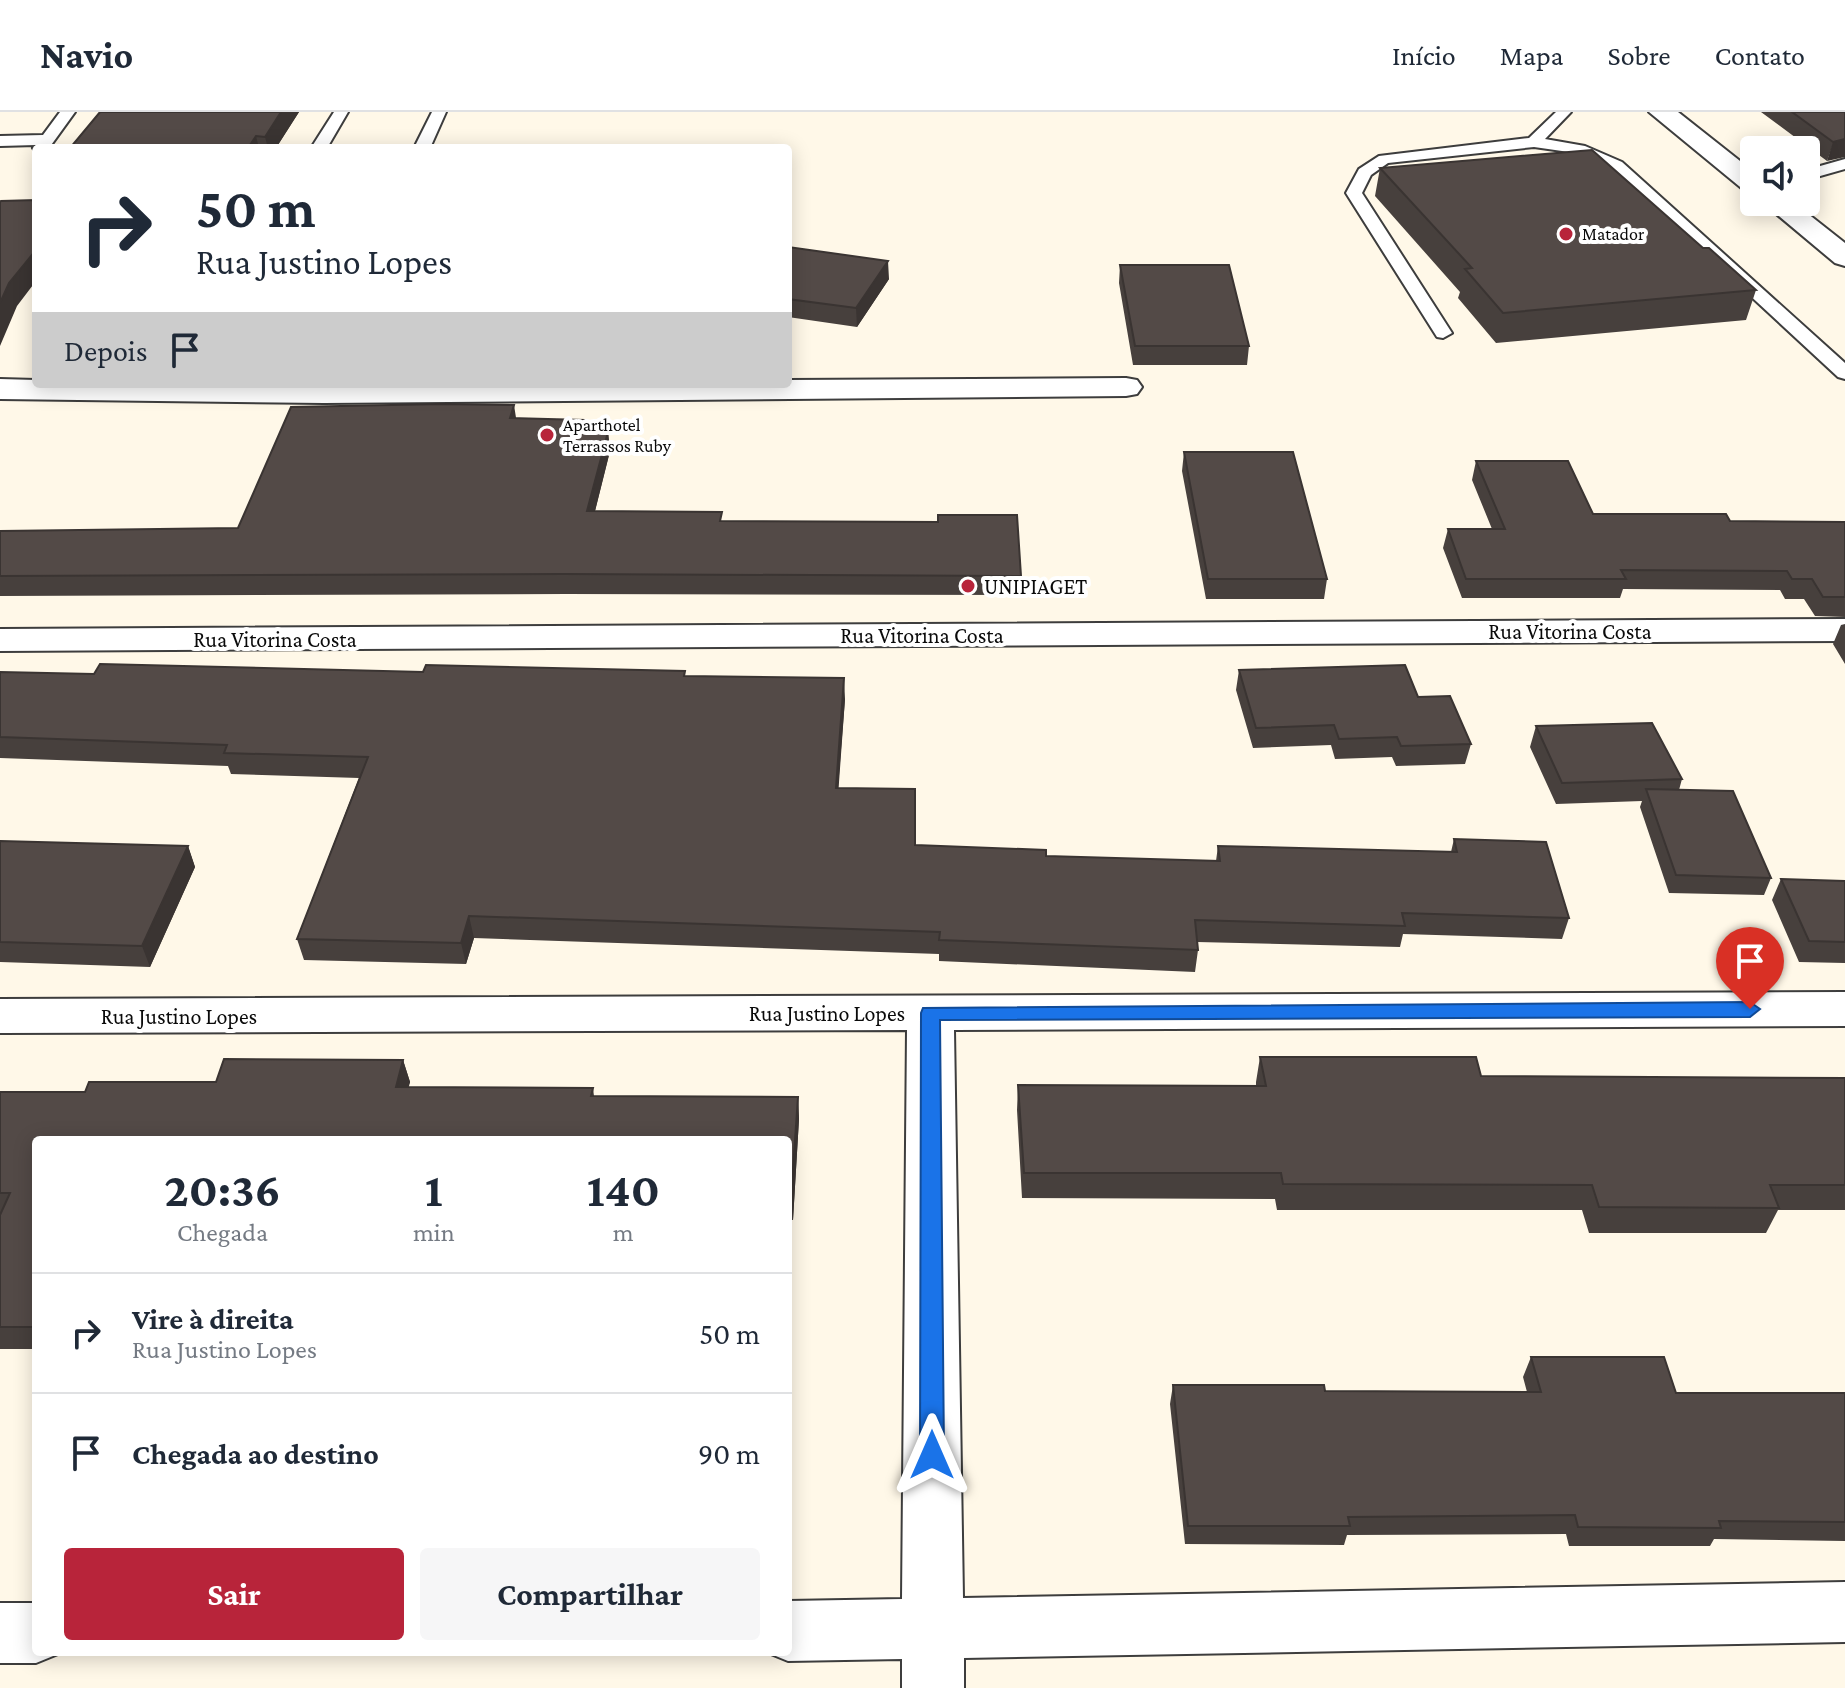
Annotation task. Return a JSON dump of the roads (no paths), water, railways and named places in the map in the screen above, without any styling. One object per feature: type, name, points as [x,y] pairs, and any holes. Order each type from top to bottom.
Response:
[{"type":"street","points":[[1662,112],[1740,174]]},
{"type":"street","points":[[1794,216],[1845,257]]},
{"type":"street","points":[[0,389],[324,393],[1126,387]]},
{"type":"street","name":"Rua Vitorina Costa","points":[[0,640],[1845,630]]},
{"type":"street","name":"Rua Justino Lopes","points":[[0,1016],[1845,1009]]},
{"type":"street","points":[[930,1013],[932,1659]]},
{"type":"street","points":[[792,1632],[932,1659],[1845,1612]]},
{"type":"street","points":[[0,1633],[32,1633]]},
{"type":"lane","points":[[0,141],[43,144],[68,112]]},
{"type":"lane","points":[[321,144],[341,112]]},
{"type":"lane","points":[[424,144],[439,112]]},
{"type":"lane","points":[[1534,142],[1564,112]]},
{"type":"lane","points":[[1443,333],[1354,193],[1365,172],[1384,159],[1534,142],[1580,149],[1617,165],[1845,373]]},
{"type":"lane","points":[[1820,171],[1845,164]]},
{"type":"place","name":"Matador","points":[[1566,234]]},
{"type":"place","name":"Aparthotel Terrassos Ruby","points":[[547,435]]},
{"type":"place","name":"UNIPIAGET","points":[[968,586]]}]
